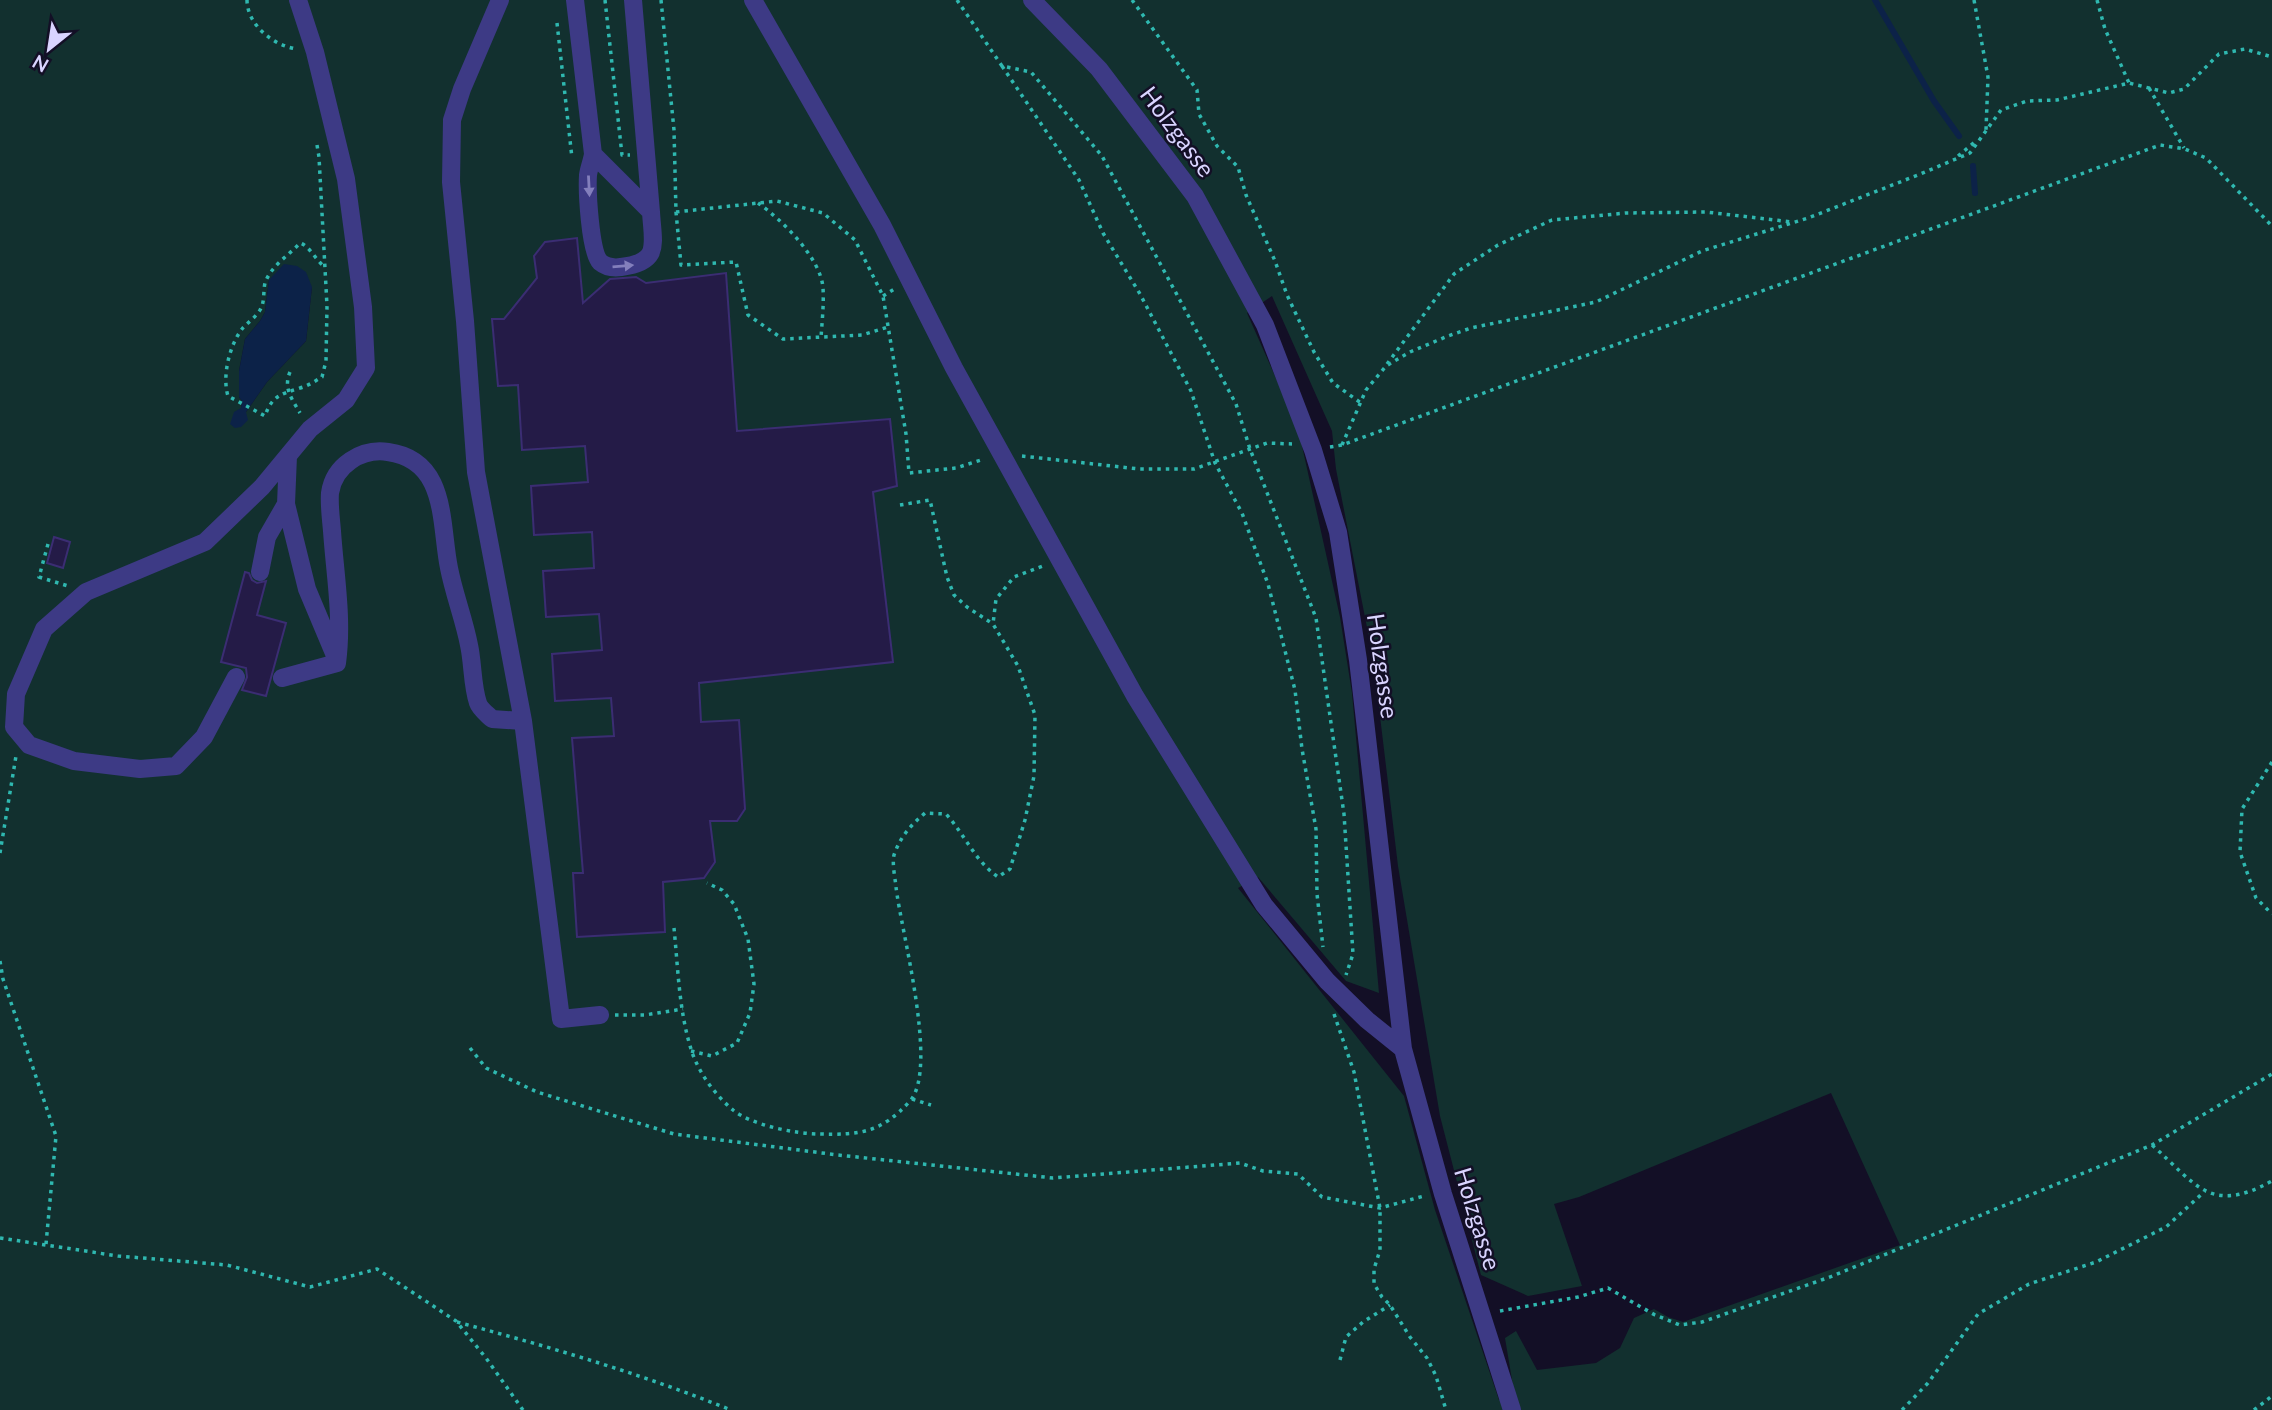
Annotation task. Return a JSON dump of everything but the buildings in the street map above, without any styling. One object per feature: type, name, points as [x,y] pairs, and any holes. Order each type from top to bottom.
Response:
[{"type":"street","points":[[236,677],[204,737],[176,766],[140,769],[74,761],[29,745],[14,727],[16,694],[44,629],[86,593],[205,542],[262,487],[310,429],[346,400],[366,368],[363,307],[346,178],[315,52],[298,0]]},
{"type":"street","points":[[499,0],[452,120],[451,183],[465,321],[475,472],[523,721],[561,1020],[600,1015]]},
{"type":"street","points":[[575,0],[593,154],[588,176],[594,246],[600,261],[612,268],[638,265],[647,258],[653,248],[633,0]]},
{"type":"street","points":[[753,0],[882,225],[954,368],[1135,696],[1264,905],[1333,987],[1367,1020],[1403,1049]]},
{"type":"street","name":"Holzgasse","points":[[1032,0],[1099,69],[1195,196],[1265,325],[1313,450],[1338,532],[1358,660],[1403,1049],[1443,1194],[1512,1410]]},
{"type":"street","points":[[593,154],[651,212]]},
{"type":"street","points":[[337,663],[341,633],[330,492],[339,471],[352,459],[371,450],[410,457],[431,478],[442,508],[449,567],[469,643],[478,705],[492,719],[523,721]]},
{"type":"street","points":[[288,456],[286,504],[307,589],[337,663]]},
{"type":"street","points":[[260,572],[267,537],[286,504]]},
{"type":"street","points":[[282,678],[337,663]]},
{"type":"path","points":[[247,0],[247,8],[254,23],[271,39],[292,49],[315,52]]},
{"type":"path","points":[[661,0],[674,130],[676,212],[681,265],[736,262],[748,314],[783,339],[862,335],[888,327]]},
{"type":"path","points":[[957,0],[1079,180],[1103,233],[1140,294],[1191,391],[1215,463],[1242,513],[1268,584],[1295,690],[1315,829],[1317,894],[1333,987],[1334,1015],[1354,1072],[1380,1208],[1380,1250],[1374,1269],[1374,1284],[1427,1357],[1446,1410]]},
{"type":"path","points":[[1132,0],[1196,90],[1199,114],[1217,146],[1238,167],[1246,195],[1287,295],[1314,352],[1333,383],[1361,403]]},
{"type":"path","points":[[1974,0],[1988,77],[1986,130]]},
{"type":"path","points":[[2097,0],[2105,29],[2129,83]]},
{"type":"path","points":[[556,14],[572,164]]},
{"type":"path","points":[[1386,366],[1410,352],[1471,328],[1596,302],[1702,251],[1795,222],[1970,153],[2001,110],[2027,101],[2057,100],[2129,83],[2169,93],[2185,89],[2218,54],[2245,49],[2272,57]]},
{"type":"path","points":[[1002,66],[1031,72],[1102,156],[1236,404],[1250,449],[1316,618],[1345,827],[1353,954],[1333,987]]},
{"type":"path","points":[[2148,86],[2185,149]]},
{"type":"path","points":[[317,144],[325,267],[326,361],[322,377],[303,388],[283,393],[268,405],[265,416],[228,396],[225,387],[226,370],[233,344],[260,310],[267,277],[276,265],[300,243],[306,245],[317,262],[325,267]]},
{"type":"path","points":[[1795,222],[1706,212],[1626,214],[1552,220],[1498,245],[1454,274],[1366,390],[1342,445],[2160,145],[2185,149],[2206,158],[2272,226]]},
{"type":"path","points":[[676,212],[777,201],[823,214],[855,240],[883,296],[906,434],[909,473],[956,468],[1002,453],[1139,469],[1194,469],[1268,443],[1287,443],[1313,450]]},
{"type":"path","points":[[758,203],[772,212],[802,244],[815,267],[823,286],[821,338]]},
{"type":"path","points":[[290,372],[287,380],[288,391],[310,429]]},
{"type":"path","points":[[674,928],[683,1009],[691,1051],[707,1081],[734,1111],[767,1125],[807,1134],[850,1135],[881,1127],[912,1099],[920,1068],[918,1007],[898,902],[893,858],[907,828],[925,813],[946,814],[960,829],[972,853],[987,869],[998,877],[1010,869],[1026,820],[1034,776],[1035,715],[1018,666],[993,624],[954,595],[947,577],[930,500],[900,505]]},
{"type":"path","points":[[48,544],[39,577],[86,593]]},
{"type":"path","points":[[993,624],[996,599],[1014,578],[1061,558]]},
{"type":"path","points":[[0,853],[20,736]]},
{"type":"path","points":[[2272,762],[2242,809],[2240,852],[2256,898],[2272,914]]},
{"type":"path","points":[[691,1051],[712,1056],[737,1043],[750,1013],[754,984],[748,939],[734,904],[722,890],[706,883]]},
{"type":"path","points":[[0,961],[3,979],[56,1136],[46,1244]]},
{"type":"path","points":[[600,1015],[645,1015],[683,1009]]},
{"type":"path","points":[[470,1048],[486,1068],[537,1092],[674,1134],[1052,1178],[1240,1163],[1263,1171],[1298,1174],[1322,1197],[1380,1208],[1443,1194]]},
{"type":"path","points":[[1481,1315],[1578,1297],[1608,1288],[1655,1315],[1679,1325],[1702,1322],[1830,1277],[2152,1145],[2272,1074]]},
{"type":"path","points":[[912,1099],[931,1105]]},
{"type":"path","points":[[2152,1145],[2205,1191],[2216,1197],[2237,1196],[2272,1181]]},
{"type":"path","points":[[1902,1410],[1928,1382],[1978,1314],[2029,1284],[2096,1262],[2166,1227],[2205,1191]]},
{"type":"path","points":[[0,1238],[118,1256],[227,1265],[310,1287],[377,1269],[456,1321],[523,1410]]},
{"type":"path","points":[[1340,1360],[1346,1337],[1363,1322],[1390,1305]]},
{"type":"path","points":[[456,1321],[549,1347],[676,1388],[732,1410]]},
{"type":"path","points":[[2253,1410],[2272,1396]]},
{"type":"green space","points":[[0,0],[2272,0],[2272,1410],[0,1410]],"holes":[[[269,280],[312,287],[306,341],[267,382],[246,412],[241,408],[242,401],[239,397],[239,371],[245,339],[265,312]],[[1272,296],[1332,431],[1336,469],[1373,658],[1398,866],[1440,1116],[1481,1275],[1528,1296],[1582,1286],[1554,1204],[1579,1197],[1831,1093],[1900,1245],[1683,1322],[1654,1309],[1634,1318],[1620,1348],[1596,1363],[1537,1370],[1516,1331],[1505,1338],[1514,1392],[1499,1400],[1435,1210],[1404,1096],[1238,888],[1258,877],[1346,981],[1379,993],[1352,693],[1340,617],[1298,428],[1247,313]]]},
{"type":"water","points":[[284,264],[297,266],[306,272],[312,287],[306,341],[267,382],[246,412],[248,420],[241,427],[235,428],[230,424],[234,412],[241,408],[239,371],[245,339],[265,312],[269,280]]},
{"type":"waterway","points":[[1875,0],[1934,101],[1959,136]]},
{"type":"waterway","points":[[1973,166],[1975,193]]}]
